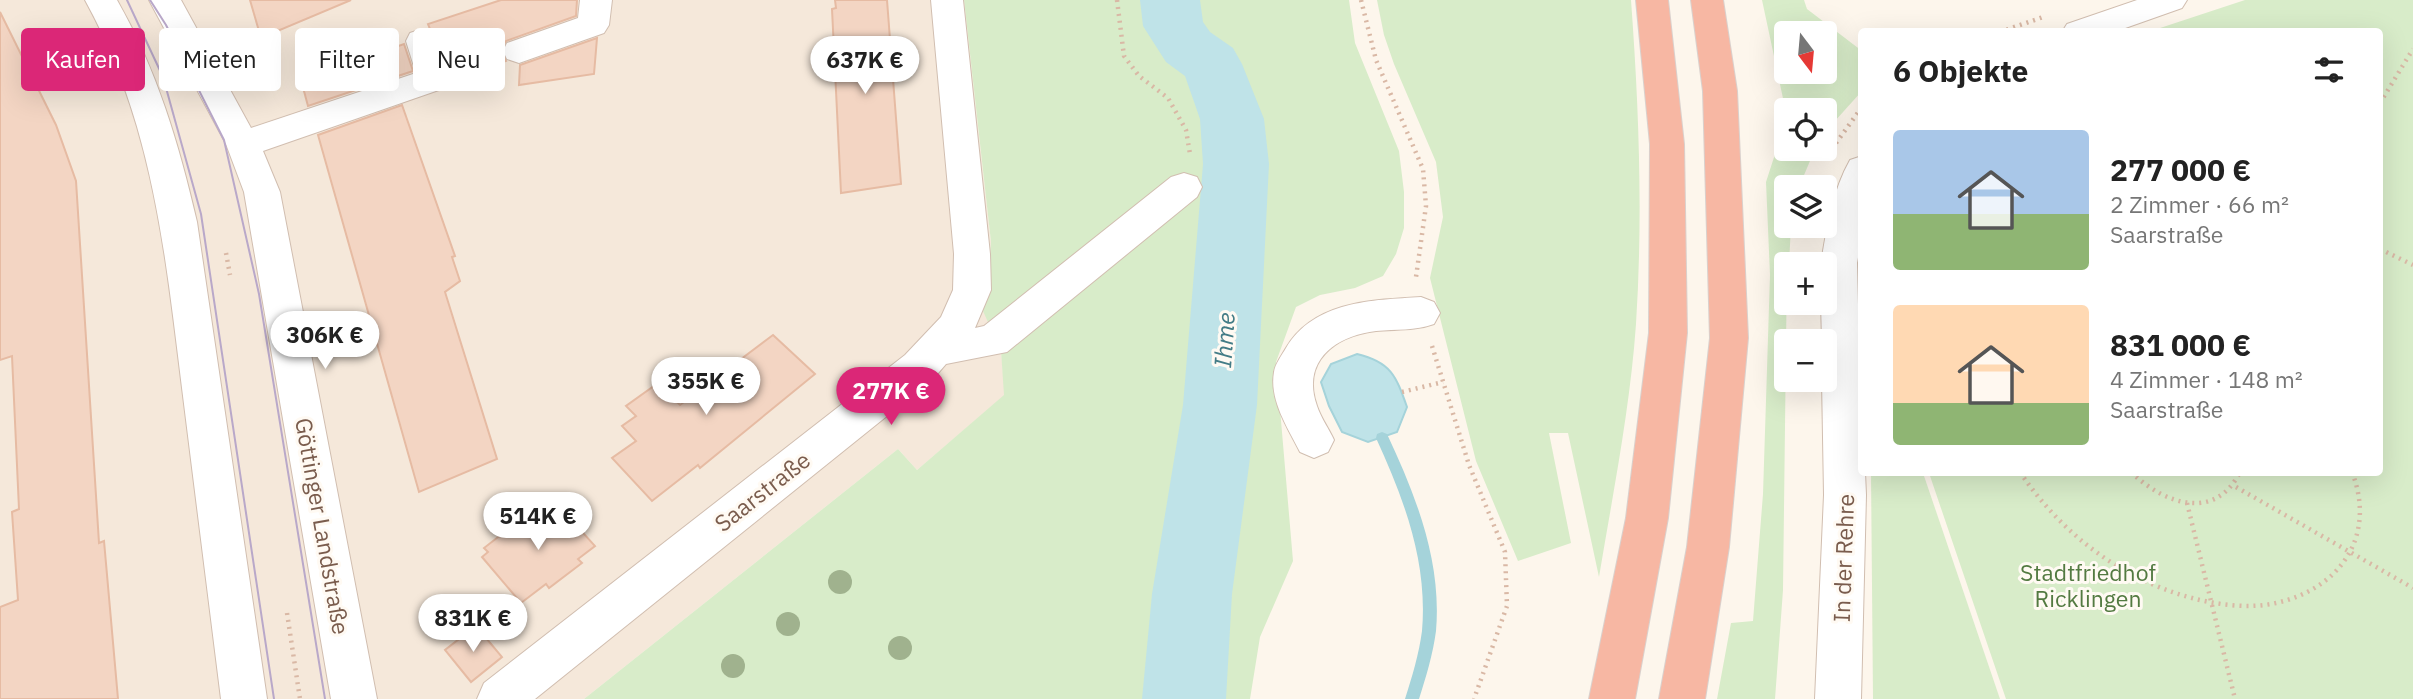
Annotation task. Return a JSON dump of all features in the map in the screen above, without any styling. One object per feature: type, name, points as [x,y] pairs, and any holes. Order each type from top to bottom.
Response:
[{"type":"highway","points":[[1612,699],[1647,518],[1668,333],[1667,144],[1652,0]]},
{"type":"highway","points":[[1682,699],[1708,547],[1729,338],[1720,91],[1707,0]]},
{"type":"street","points":[[101,0],[121,34],[166,158],[176,209],[244,699]]},
{"type":"street","name":"Göttinger Landstraße","points":[[165,0],[243,144],[262,192],[354,699]]},
{"type":"street","points":[[519,51],[593,25],[596,0]]},
{"type":"street","name":"Saarstraße","points":[[500,699],[919,367],[956,327],[972,289],[972,254],[947,0]]},
{"type":"street","points":[[2090,28],[2171,0]]},
{"type":"street","points":[[243,144],[413,86]]},
{"type":"street","name":"In der Rehre","points":[[1838,699],[1845,495],[1839,263],[1850,201],[1858,180]]},
{"type":"street","points":[[934,350],[993,341],[1184,187]]},
{"type":"street","points":[[1314,440],[1297,406],[1293,371],[1312,342],[1338,324],[1351,320],[1422,313]]},
{"type":"path","points":[[1117,0],[1124,55],[1139,76],[1168,98],[1185,130],[1195,177],[1184,187]]},
{"type":"path","points":[[1361,0],[1376,60],[1423,169],[1426,206],[1414,288],[1469,465],[1505,552],[1507,606],[1474,699]]},
{"type":"path","points":[[2383,98],[2413,50]]},
{"type":"path","points":[[2383,250],[2413,265]]},
{"type":"path","points":[[1402,392],[1443,382]]},
{"type":"path","points":[[2023,476],[2047,511],[2081,543],[2122,570],[2166,591],[2212,603],[2258,605],[2299,597],[2331,579],[2352,553],[2361,519],[2354,476]]},
{"type":"path","points":[[2135,476],[2160,494],[2187,503],[2208,503],[2225,498],[2236,487],[2239,476]]},
{"type":"path","points":[[2236,487],[2413,588]]},
{"type":"path","points":[[2187,503],[2235,699]]},
{"type":"path","points":[[287,613],[300,699]]},
{"type":"shaded area","points":[[0,0],[964,0],[991,242],[988,288],[1001,351],[1005,395],[917,470],[898,449],[584,699],[0,699]]},
{"type":"green space","points":[[964,0],[1349,0],[1355,43],[1399,151],[1404,192],[1404,228],[1396,254],[1383,276],[1355,288],[1320,295],[1296,307],[1276,362],[1293,561],[1260,637],[1250,699],[1194,699],[1202,597],[1229,406],[1237,279],[1220,277],[1210,404],[1177,587],[1166,699],[584,699],[898,449],[917,470],[1004,395],[1001,351],[983,311],[988,288],[991,242]]},
{"type":"green space","points":[[1377,0],[1631,0],[1639,162],[1636,324],[1625,419],[1599,577],[1568,433],[1549,433],[1571,543],[1518,561],[1476,461],[1430,278],[1443,217],[1436,162],[1394,64],[1384,35]]},
{"type":"green space","points":[[1762,0],[1804,0],[1807,9],[1823,21],[1774,21],[1774,56]]},
{"type":"green space","name":"Stadtfriedhof Ricklingen","points":[[2245,0],[2413,0],[2413,699],[2006,699],[1930,476],[2383,476],[2383,28],[2160,28]]},
{"type":"green space","points":[[1838,33],[1858,48],[1858,95],[1837,119],[1837,98],[1783,98],[1780,84],[1838,84]]},
{"type":"green space","points":[[1774,157],[1774,161],[1810,161],[1804,175],[1774,175],[1774,238],[1790,238],[1790,252],[1774,252],[1774,315],[1786,315],[1786,329],[1774,329],[1774,392],[1785,392],[1783,590],[1775,699],[1717,699],[1731,623],[1753,621],[1763,494],[1770,275],[1766,182]]},
{"type":"green space","points":[[1871,476],[1924,476],[2000,699],[1873,699]]},
{"type":"water","points":[[1357,354],[1378,361],[1391,372],[1407,407],[1397,432],[1368,442],[1342,432],[1321,382],[1331,364]]},
{"type":"building","points":[[250,0],[351,0],[281,30],[258,28]]},
{"type":"building","points":[[501,0],[577,0],[576,16],[505,43],[505,28],[430,28],[428,24]]},
{"type":"building","points":[[835,0],[887,0],[901,184],[841,193],[832,9],[836,8]]},
{"type":"building","points":[[0,12],[21,54],[21,91],[39,91],[56,125],[76,181],[99,543],[104,541],[118,699],[0,699],[0,607],[18,600],[12,512],[19,509],[12,356],[0,360]]},
{"type":"building","points":[[597,38],[594,74],[519,85],[520,65]]},
{"type":"building","points":[[404,44],[413,71],[399,76],[399,46]]},
{"type":"building","points":[[304,91],[353,91],[308,106]]},
{"type":"building","points":[[402,105],[455,256],[452,257],[460,281],[445,292],[497,459],[419,492],[318,135]]},
{"type":"building","points":[[773,335],[815,374],[700,468],[698,465],[652,501],[612,458],[636,441],[622,426],[636,416],[626,406],[658,383],[680,405]]},
{"type":"building","points":[[555,502],[595,546],[578,559],[582,563],[549,588],[546,584],[521,603],[482,557],[488,552],[484,548],[516,523],[519,528]]},
{"type":"building","points":[[476,626],[502,657],[471,682],[445,650]]},
{"type":"waterway","name":"Ihme","points":[[1170,0],[1173,26],[1188,47],[1211,64],[1232,119],[1236,164],[1220,405],[1192,594],[1184,699]]},
{"type":"waterway","points":[[1382,438],[1410,502],[1427,566],[1429,631],[1423,665],[1412,699]]},
{"type":"tram line","points":[[127,0],[163,77],[201,214],[274,699]]},
{"type":"tram line","points":[[150,0],[166,25],[224,140],[259,294],[325,699]]}]
